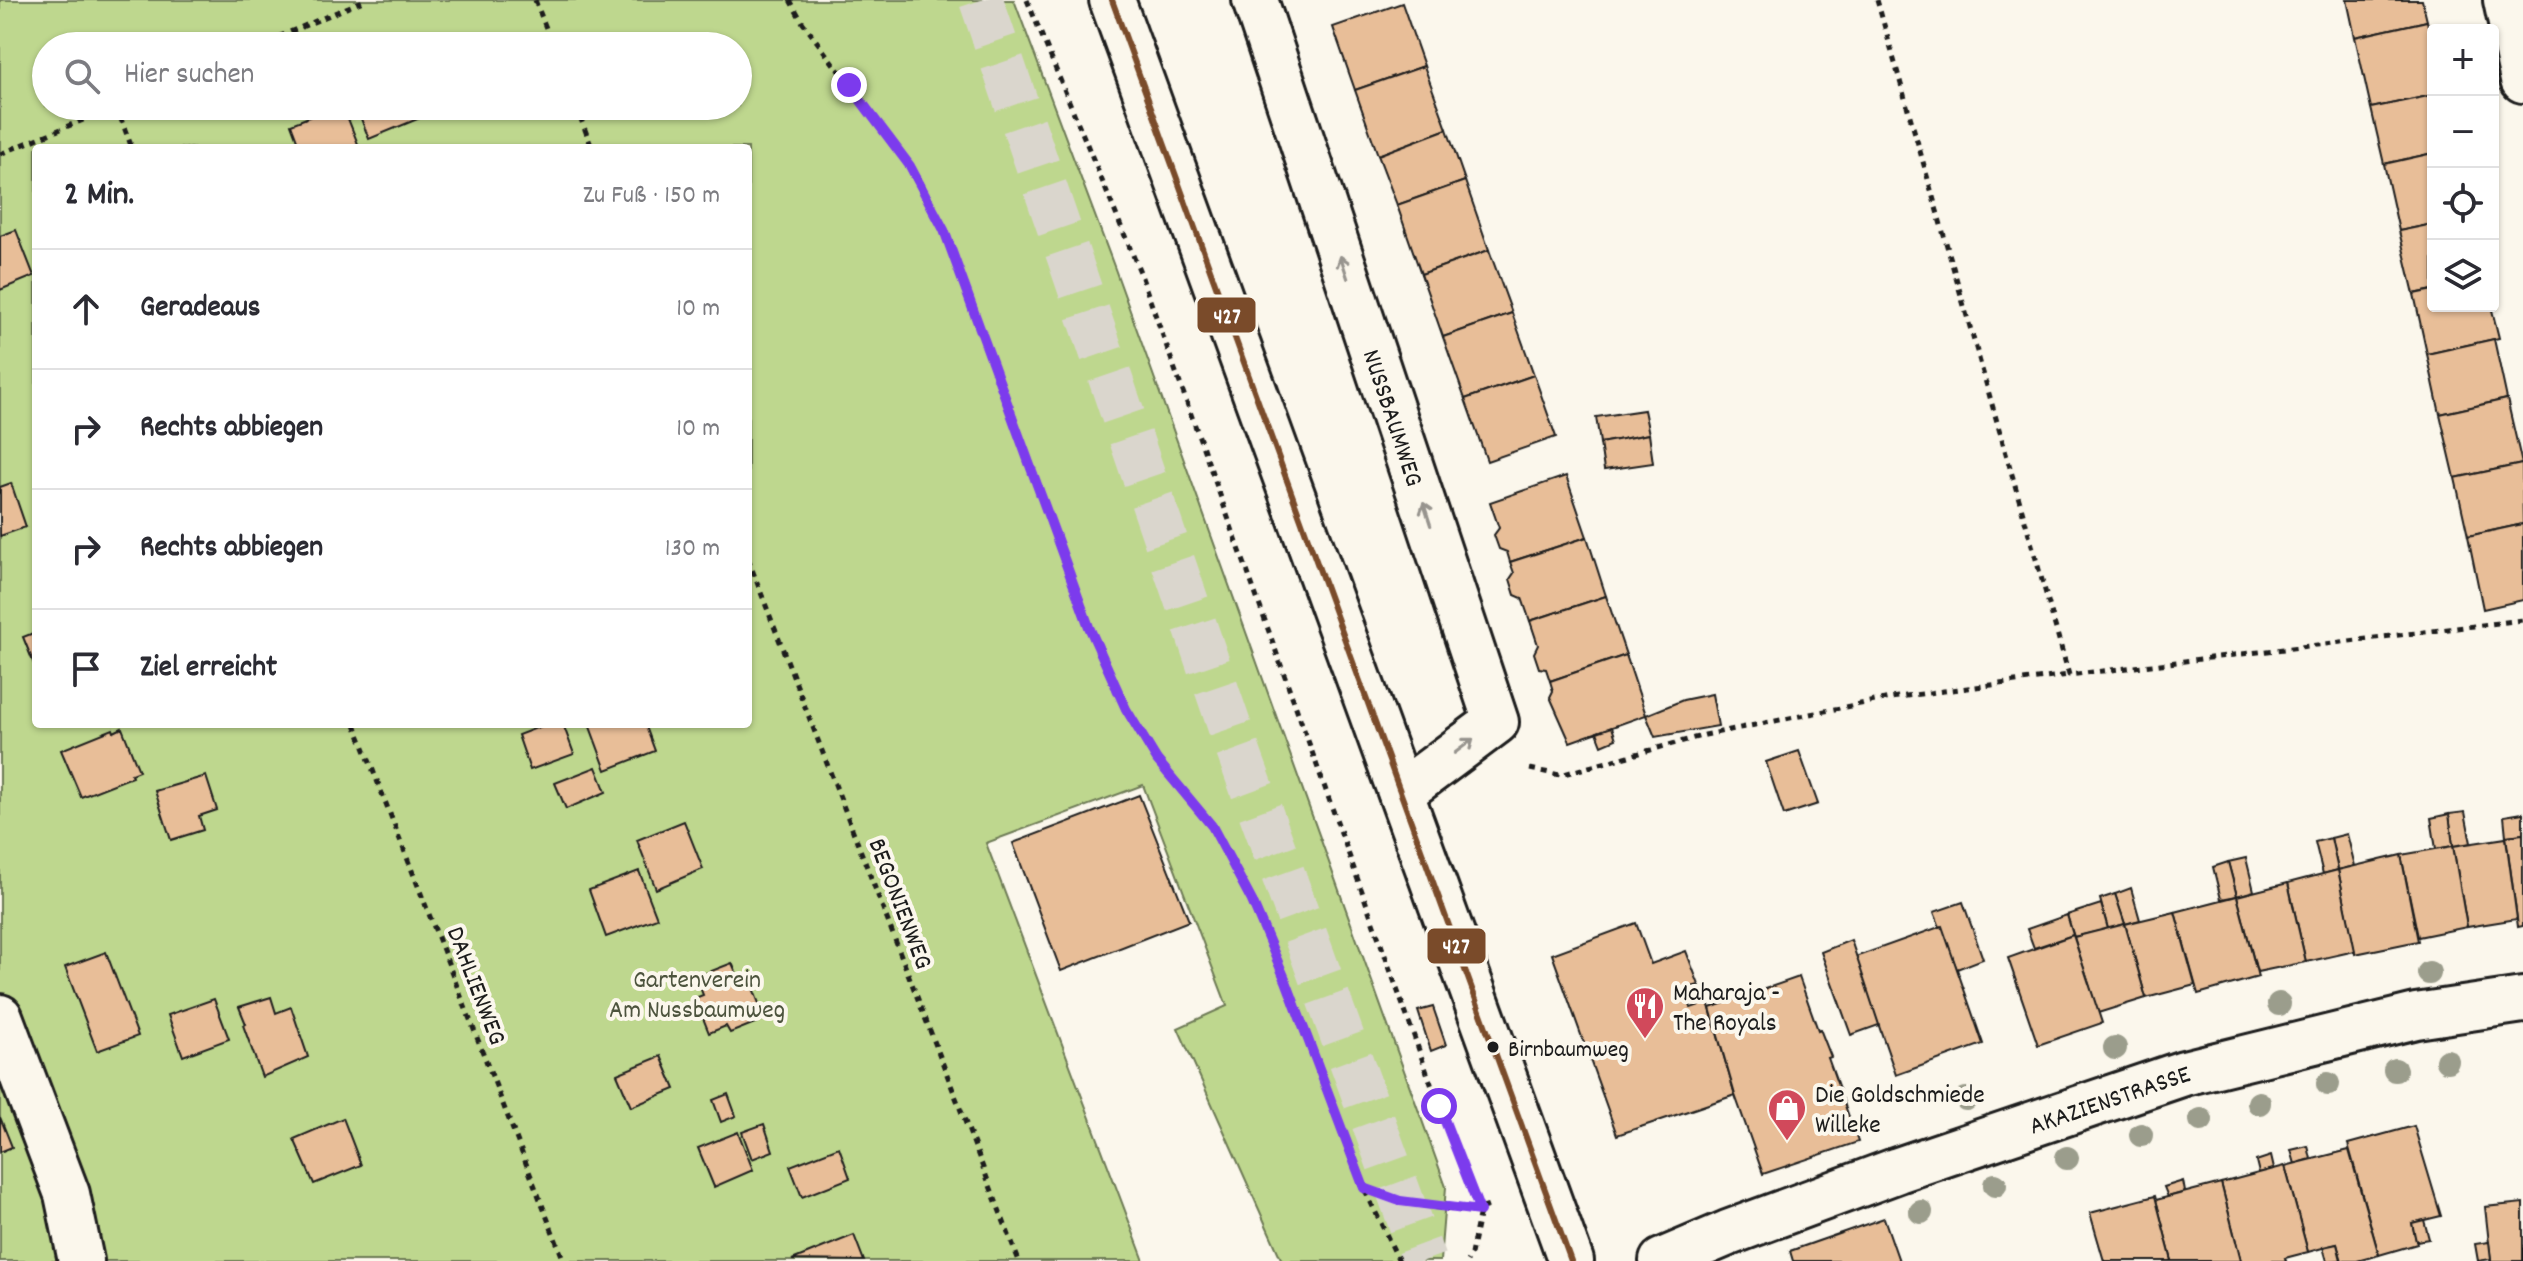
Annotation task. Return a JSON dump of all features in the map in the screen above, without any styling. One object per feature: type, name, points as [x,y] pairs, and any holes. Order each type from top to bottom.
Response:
[{"type":"street","points":[[1112,0],[1571,1261]]},
{"type":"street","name":"NUSSBAUMWEG","points":[[1255,0],[1496,722],[1401,793]]},
{"type":"street","points":[[2506,0],[2523,80]]},
{"type":"street","name":"AKAZIENSTRASSE","points":[[1662,1261],[1898,1170],[2184,1073],[2416,1016],[2523,1000]]},
{"type":"street","points":[[0,1017],[67,1194],[81,1261]]},
{"type":"path","points":[[290,32],[365,0]]},
{"type":"path","points":[[535,0],[548,32]]},
{"type":"path","points":[[790,0],[803,23],[910,166],[944,230],[1089,627],[1126,709],[1157,760],[1212,826],[1252,901],[1286,981],[1364,1188],[1399,1261]]},
{"type":"path","points":[[1027,0],[1140,272],[1439,1106],[1480,1211],[1467,1261]]},
{"type":"path","points":[[1877,0],[2069,675]]},
{"type":"path","points":[[0,154],[82,120]]},
{"type":"path","points":[[121,120],[130,144]]},
{"type":"path","points":[[581,120],[590,144]]},
{"type":"path","name":"BEGONIENWEG","points":[[752,569],[1019,1261]]},
{"type":"path","points":[[1524,768],[1560,775],[1705,735],[1874,701],[2523,620]]},
{"type":"path","name":"DAHLIENWEG","points":[[357,728],[564,1261]]},
{"type":"path","points":[[1364,1188],[1400,1201],[1480,1211]]},
{"type":"green space","name":"Gartenverein Am Nussbaumweg","points":[[0,0],[1014,0],[1115,269],[1446,1187],[1440,1261],[1282,1261],[1178,1028],[1227,1006],[1143,785],[986,843],[1144,1261],[0,1261]]},
{"type":"building","points":[[2347,0],[2422,0],[2427,21],[2355,37]]},
{"type":"building","points":[[1402,3],[1424,66],[1355,90],[1333,27]]},
{"type":"building","points":[[2427,21],[2427,96],[2371,108],[2355,37]]},
{"type":"building","points":[[1424,66],[1447,129],[1378,155],[1355,90]]},
{"type":"building","points":[[2427,96],[2427,154],[2384,164],[2371,108]]},
{"type":"building","points":[[301,120],[349,120],[358,144],[298,144],[291,124]]},
{"type":"building","points":[[362,120],[415,120],[369,139]]},
{"type":"building","points":[[1447,129],[1465,181],[1397,205],[1378,155]]},
{"type":"building","points":[[2427,154],[2427,225],[2399,231],[2384,164]]},
{"type":"building","points":[[1465,181],[1489,250],[1421,274],[1397,205]]},
{"type":"building","points":[[2427,225],[2427,291],[2414,294],[2399,231]]},
{"type":"building","points":[[16,230],[32,277],[0,290],[0,236]]},
{"type":"building","points":[[1489,250],[1512,313],[1443,337],[1421,274]]},
{"type":"building","points":[[2427,291],[2427,312],[2492,312],[2499,338],[2427,354],[2414,294]]},
{"type":"building","points":[[1512,313],[1534,375],[1465,399],[1443,337]]},
{"type":"building","points":[[2494,339],[2507,399],[2440,414],[2427,354]]},
{"type":"building","points":[[1534,375],[1556,437],[1487,461],[1465,399]]},
{"type":"building","points":[[2507,399],[2522,464],[2455,478],[2440,414]]},
{"type":"building","points":[[1644,410],[1649,434],[1600,443],[1596,417]]},
{"type":"building","points":[[1649,434],[1653,463],[1604,470],[1600,443]]},
{"type":"building","points":[[2522,464],[2523,524],[2468,536],[2455,478]]},
{"type":"building","points":[[1566,476],[1587,537],[1510,562],[1507,552],[1499,549],[1494,535],[1499,528],[1490,502]]},
{"type":"building","points":[[11,483],[26,527],[0,536],[0,487]]},
{"type":"building","points":[[2523,524],[2523,600],[2483,609],[2468,536]]},
{"type":"building","points":[[1587,537],[1606,596],[1530,621],[1522,598],[1515,595],[1510,579],[1514,573],[1510,562]]},
{"type":"building","points":[[1606,596],[1626,655],[1550,681],[1546,669],[1539,668],[1534,653],[1538,645],[1530,621]]},
{"type":"building","points":[[32,634],[32,659],[23,637]]},
{"type":"building","points":[[1626,655],[1646,715],[1570,742],[1550,697],[1553,691],[1550,681]]},
{"type":"building","points":[[1712,694],[1718,726],[1655,737],[1646,715],[1683,700]]},
{"type":"building","points":[[1612,727],[1616,739],[1602,745],[1597,732]]},
{"type":"building","points":[[122,728],[139,771],[131,774],[132,777],[81,797],[61,750]]},
{"type":"building","points":[[536,728],[564,728],[574,754],[530,770],[518,735]]},
{"type":"building","points":[[590,728],[646,728],[655,751],[606,770]]},
{"type":"building","points":[[1799,751],[1818,804],[1784,815],[1766,762]]},
{"type":"building","points":[[596,767],[606,792],[566,809],[555,783]]},
{"type":"building","points":[[206,776],[217,810],[199,816],[203,830],[171,840],[155,791]]},
{"type":"building","points":[[1139,795],[1189,921],[1061,971],[1013,843]]},
{"type":"building","points":[[2465,812],[2471,843],[2453,846],[2449,814]]},
{"type":"building","points":[[2523,813],[2523,834],[2506,836],[2504,816]]},
{"type":"building","points":[[2449,814],[2453,846],[2436,849],[2431,818]]},
{"type":"building","points":[[684,821],[703,869],[656,889],[637,840]]},
{"type":"building","points":[[2347,834],[2355,866],[2338,870],[2331,838]]},
{"type":"building","points":[[2523,834],[2523,926],[2518,927],[2506,836]]},
{"type":"building","points":[[2331,838],[2338,870],[2323,874],[2315,842]]},
{"type":"building","points":[[2506,838],[2517,919],[2467,927],[2453,846]]},
{"type":"building","points":[[2453,846],[2467,927],[2418,937],[2401,855]]},
{"type":"building","points":[[2401,855],[2418,941],[2355,954],[2338,870]]},
{"type":"building","points":[[2246,858],[2254,891],[2237,896],[2228,862]]},
{"type":"building","points":[[2228,862],[2237,896],[2221,899],[2213,867]]},
{"type":"building","points":[[2338,870],[2355,951],[2306,962],[2288,883]]},
{"type":"building","points":[[639,871],[657,918],[606,937],[589,890]]},
{"type":"building","points":[[2288,883],[2306,962],[2257,972],[2237,896]]},
{"type":"building","points":[[2131,888],[2140,920],[2125,924],[2115,894]]},
{"type":"building","points":[[2115,894],[2125,924],[2108,929],[2100,899]]},
{"type":"building","points":[[2237,896],[2258,977],[2198,994],[2175,912]]},
{"type":"building","points":[[1963,902],[1983,959],[1957,969],[1934,912]]},
{"type":"building","points":[[2101,904],[2108,929],[2074,937],[2067,915]]},
{"type":"building","points":[[2175,912],[2195,985],[2146,998],[2125,924]]},
{"type":"building","points":[[2067,915],[2073,935],[2034,948],[2027,929]]},
{"type":"building","points":[[1636,923],[1651,964],[1686,951],[1699,985],[1684,989],[1691,1008],[1708,1002],[1735,1095],[1617,1135],[1552,954]]},
{"type":"building","points":[[2125,924],[2146,998],[2098,1013],[2074,937]]},
{"type":"building","points":[[1942,926],[1983,1044],[1896,1075],[1855,957]]},
{"type":"building","points":[[2073,935],[2102,1023],[2038,1045],[2008,958]]},
{"type":"building","points":[[1851,940],[1879,1025],[1851,1035],[1821,952]]},
{"type":"building","points":[[106,952],[138,1036],[97,1051],[65,967]]},
{"type":"building","points":[[732,963],[740,981],[749,978],[765,1019],[730,1033],[726,1026],[709,1033],[695,998],[703,995],[696,977]]},
{"type":"building","points":[[1799,977],[1831,1057],[1828,1058],[1858,1142],[1763,1174],[1735,1095],[1710,1008]]},
{"type":"building","points":[[271,997],[276,1013],[291,1007],[308,1057],[262,1077],[239,1007]]},
{"type":"building","points":[[214,999],[229,1039],[183,1056],[168,1015]]},
{"type":"building","points":[[1433,1007],[1446,1045],[1431,1051],[1418,1011]]},
{"type":"building","points":[[661,1056],[675,1089],[631,1107],[617,1074]]},
{"type":"building","points":[[728,1094],[736,1116],[721,1122],[713,1100]]},
{"type":"building","points":[[0,1117],[12,1147],[0,1152]]},
{"type":"building","points":[[343,1118],[361,1165],[314,1184],[294,1139]]},
{"type":"building","points":[[764,1124],[773,1151],[752,1159],[742,1132]]},
{"type":"building","points":[[2414,1126],[2441,1216],[2412,1223],[2417,1244],[2379,1255],[2348,1144]]},
{"type":"building","points":[[738,1132],[753,1170],[714,1187],[698,1148]]},
{"type":"building","points":[[2308,1146],[2311,1159],[2295,1164],[2291,1150]]},
{"type":"building","points":[[839,1147],[850,1178],[802,1197],[790,1166]]},
{"type":"building","points":[[2349,1150],[2379,1255],[2357,1261],[2342,1261],[2337,1244],[2308,1252],[2285,1166]]},
{"type":"building","points":[[2271,1156],[2274,1169],[2259,1173],[2256,1161]]},
{"type":"building","points":[[2285,1166],[2308,1252],[2285,1258],[2286,1261],[2241,1261],[2221,1183]]},
{"type":"building","points":[[2183,1181],[2185,1192],[2168,1197],[2164,1187]]},
{"type":"building","points":[[2221,1183],[2241,1261],[2172,1261],[2156,1200]]},
{"type":"building","points":[[2155,1196],[2172,1261],[2104,1261],[2090,1213]]},
{"type":"building","points":[[2523,1203],[2523,1261],[2491,1261],[2485,1207]]},
{"type":"building","points":[[1884,1218],[1899,1261],[1793,1261],[1790,1251]]},
{"type":"building","points":[[2424,1220],[2429,1239],[2416,1241],[2412,1223]]},
{"type":"building","points":[[854,1235],[864,1261],[792,1260]]},
{"type":"building","points":[[2489,1242],[2491,1259],[2478,1261],[2475,1244]]},
{"type":"building","points":[[2337,1244],[2341,1260],[2327,1261],[2323,1247]]},
{"type":"tunnel","points":[[981,0],[1232,734],[1424,1261]]},
{"type":"transit line","name":"427","points":[[1112,0],[1571,1261]]},
{"type":"place","name":"Maharaja - The Royals","points":[[1645,1040]]},
{"type":"place","name":"Birnbaumweg","points":[[1493,1047]]},
{"type":"place","name":"Die Goldschmiede Willeke","points":[[1787,1142]]},
{"type":"route","points":[[849,85],[910,166],[944,230],[1089,627],[1126,709],[1157,760],[1212,826],[1234,864],[1286,981],[1364,1188],[1400,1201],[1480,1211],[1439,1106]]}]
